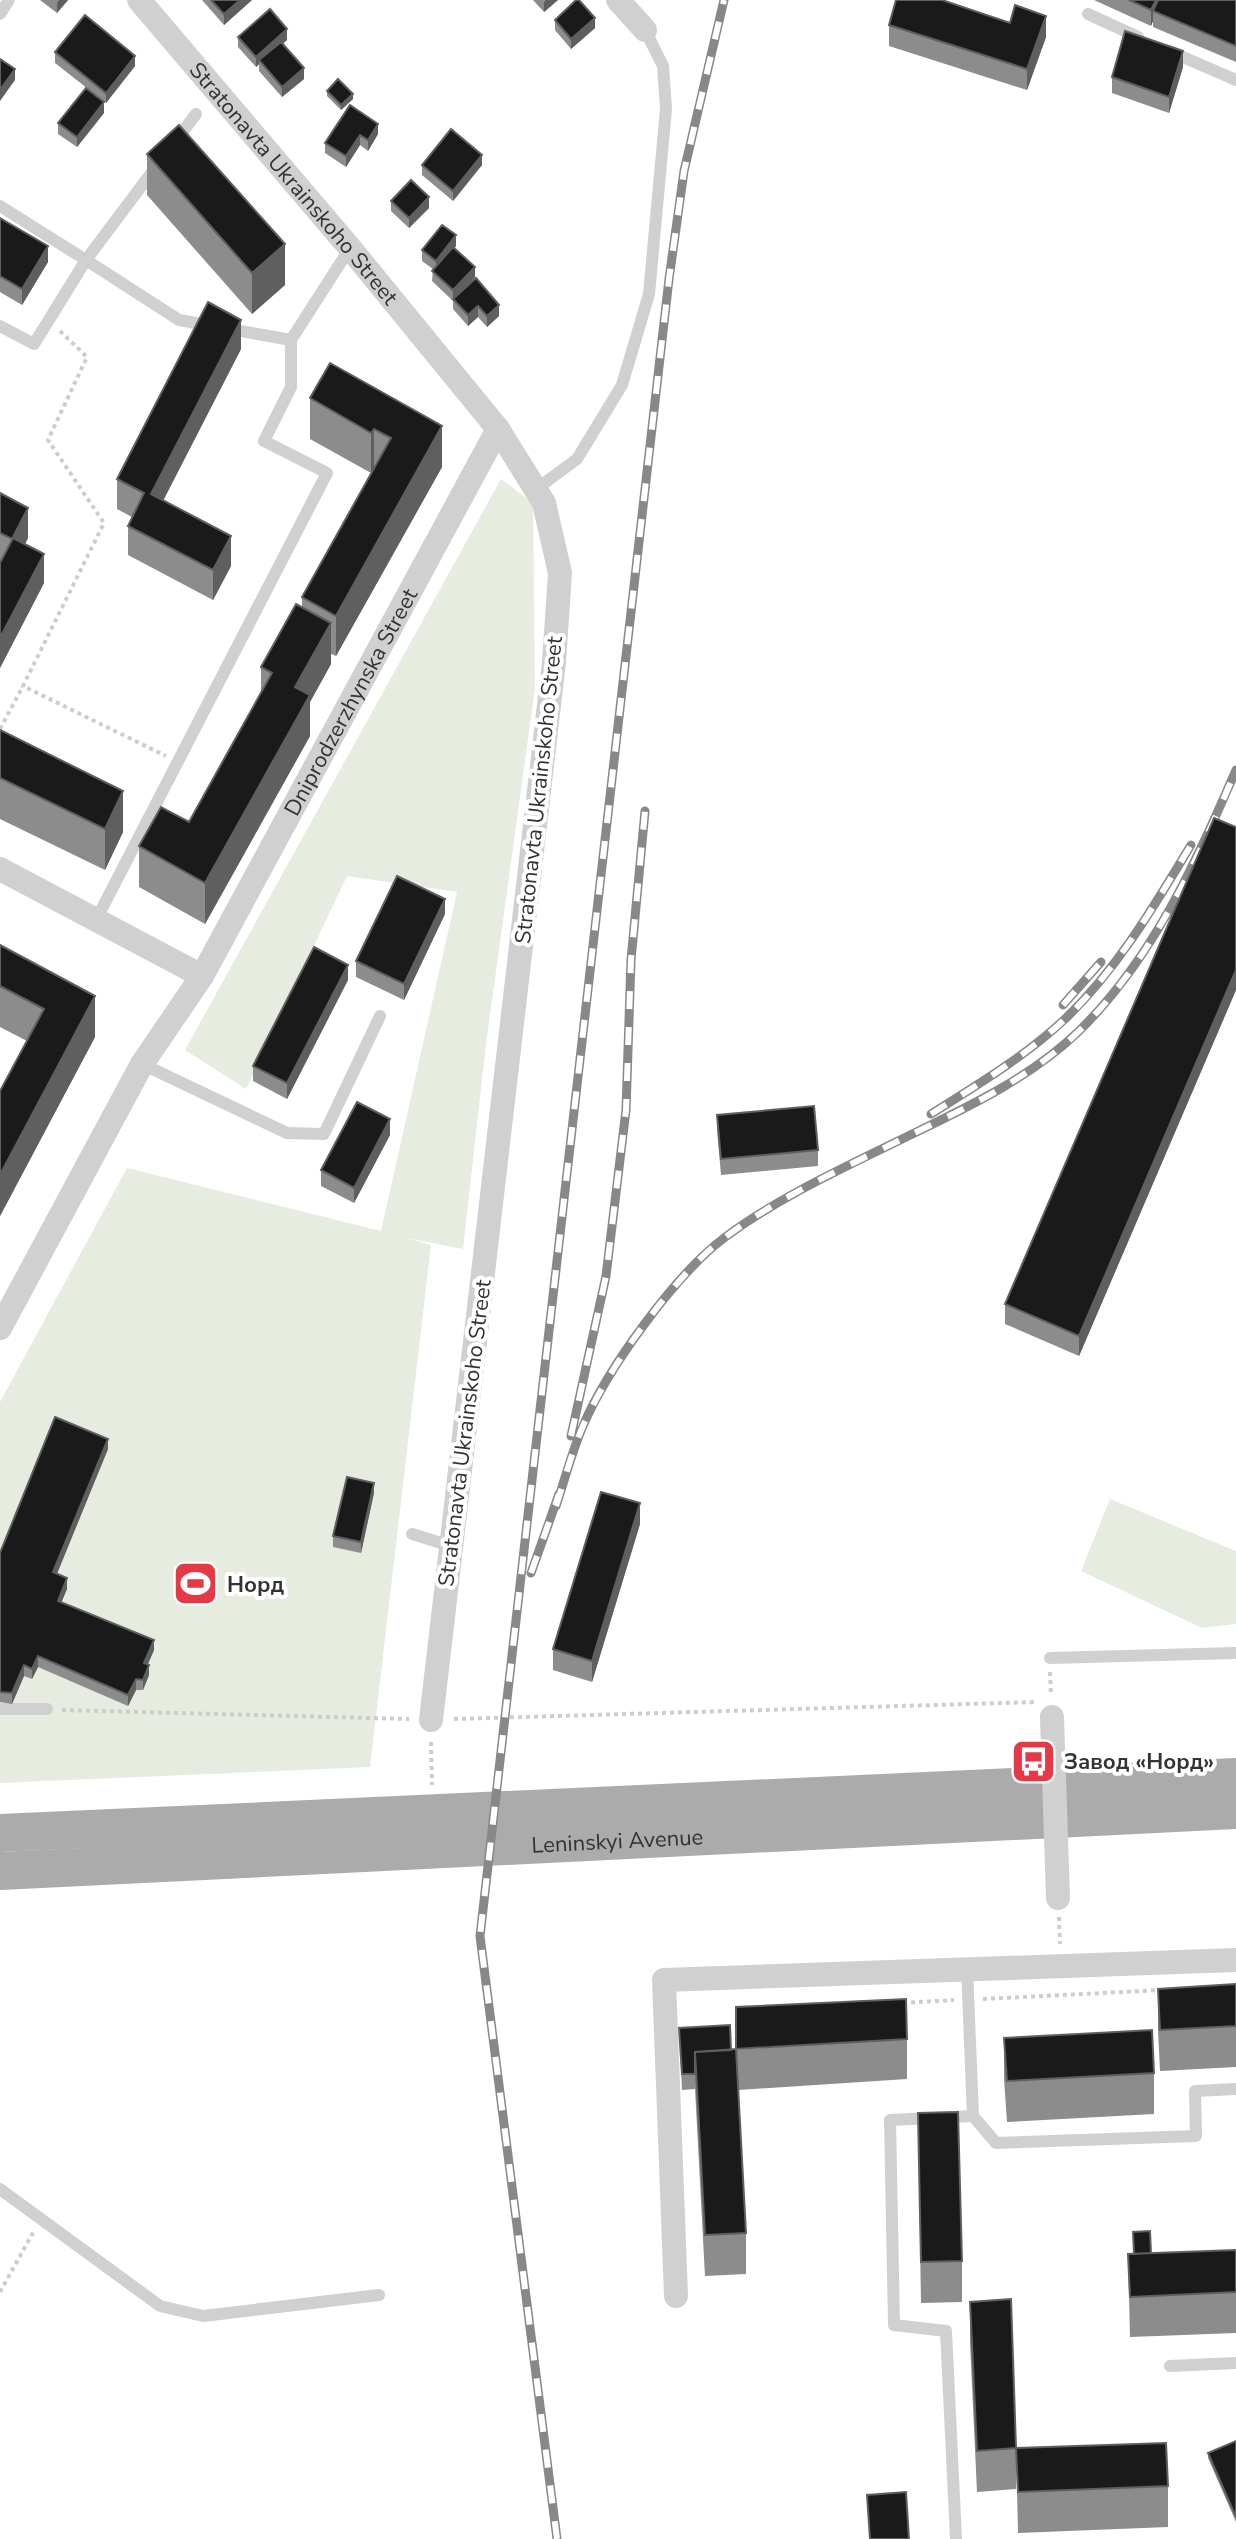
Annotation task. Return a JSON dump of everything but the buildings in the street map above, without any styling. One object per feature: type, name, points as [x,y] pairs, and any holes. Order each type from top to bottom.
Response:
[{"type":"main road","name":"Leninskyi Avenue","points":[[0,1833],[1236,1777]]},
{"type":"main road","name":"Leninskyi Avenue","points":[[0,1871],[1236,1810]]},
{"type":"street","name":"Stratonavta Ukrainskoho Street","points":[[139,0],[350,248],[498,429],[544,503],[560,573],[554,662],[431,1720]]},
{"type":"street","points":[[618,0],[645,30]]},
{"type":"street","name":"Dniprodzerzhynska Street","points":[[0,1328],[142,1064],[202,976],[498,429]]},
{"type":"street","points":[[0,869],[202,976]]},
{"type":"street","points":[[1052,1717],[1058,1898]]},
{"type":"street","points":[[676,2296],[664,1980],[1236,1960]]},
{"type":"lane","points":[[0,14],[9,0]]},
{"type":"lane","points":[[1088,14],[1236,80]]},
{"type":"lane","points":[[535,490],[577,459],[622,385],[649,294],[666,109],[663,66],[645,30]]},
{"type":"lane","points":[[168,150],[196,114]]},
{"type":"lane","points":[[0,326],[34,344],[86,260],[159,162]]},
{"type":"lane","points":[[0,206],[179,320],[291,340]]},
{"type":"lane","points":[[96,920],[327,473],[264,441],[291,387],[291,340],[350,248]]},
{"type":"lane","points":[[142,1064],[287,1133],[324,1134],[380,1016]]},
{"type":"lane","points":[[412,1534],[451,1546]]},
{"type":"lane","points":[[1050,1658],[1236,1653]]},
{"type":"lane","points":[[0,1709],[47,1709]]},
{"type":"lane","points":[[967,1968],[973,2116],[996,2143],[1196,2136],[1195,2091],[1236,2089]]},
{"type":"lane","points":[[956,2539],[946,2331],[894,2325],[890,2120],[973,2116]]},
{"type":"lane","points":[[0,2189],[151,2300],[203,2316],[379,2295]]},
{"type":"lane","points":[[1170,2366],[1236,2363]]},
{"type":"path","points":[[0,729],[104,523],[48,440],[87,357],[49,320]]},
{"type":"path","points":[[23,686],[179,762]]},
{"type":"path","points":[[47,1709],[431,1720],[1051,1701],[1050,1658]]},
{"type":"path","points":[[1058,1898],[1061,1965]]},
{"type":"path","points":[[894,2003],[1173,1990]]},
{"type":"path","points":[[0,2292],[42,2218]]},
{"type":"shaded area","name":"Норд","points":[[501,479],[533,503],[535,688],[486,1044],[463,1249],[407,1238],[431,1245],[370,1767],[0,1783],[0,1402],[127,1168],[381,1231],[457,892],[347,876],[246,1089],[185,1050]]},
{"type":"shaded area","points":[[1110,1499],[1236,1551],[1236,1624],[1202,1628],[1081,1571]]},
{"type":"railway","points":[[557,2539],[480,1936],[669,279],[684,171],[724,0]]},
{"type":"railway","points":[[556,1506],[575,1445],[594,1403],[644,1324],[685,1275],[724,1238],[765,1210],[992,1094],[1058,1050],[1078,1032],[1104,1004],[1150,943],[1188,876],[1236,770]]},
{"type":"railway","points":[[571,1436],[606,1276],[626,1110],[631,960],[645,811]]},
{"type":"railway","points":[[931,1114],[1034,1045],[1085,999],[1134,936],[1191,845]]},
{"type":"railway","points":[[1063,1005],[1101,962]]},
{"type":"railway","points":[[531,1573],[559,1494]]},
{"type":"place","name":"Норд","points":[[196,1584]]},
{"type":"place","name":"Завод «Норд»","points":[[1033,1761]]}]
